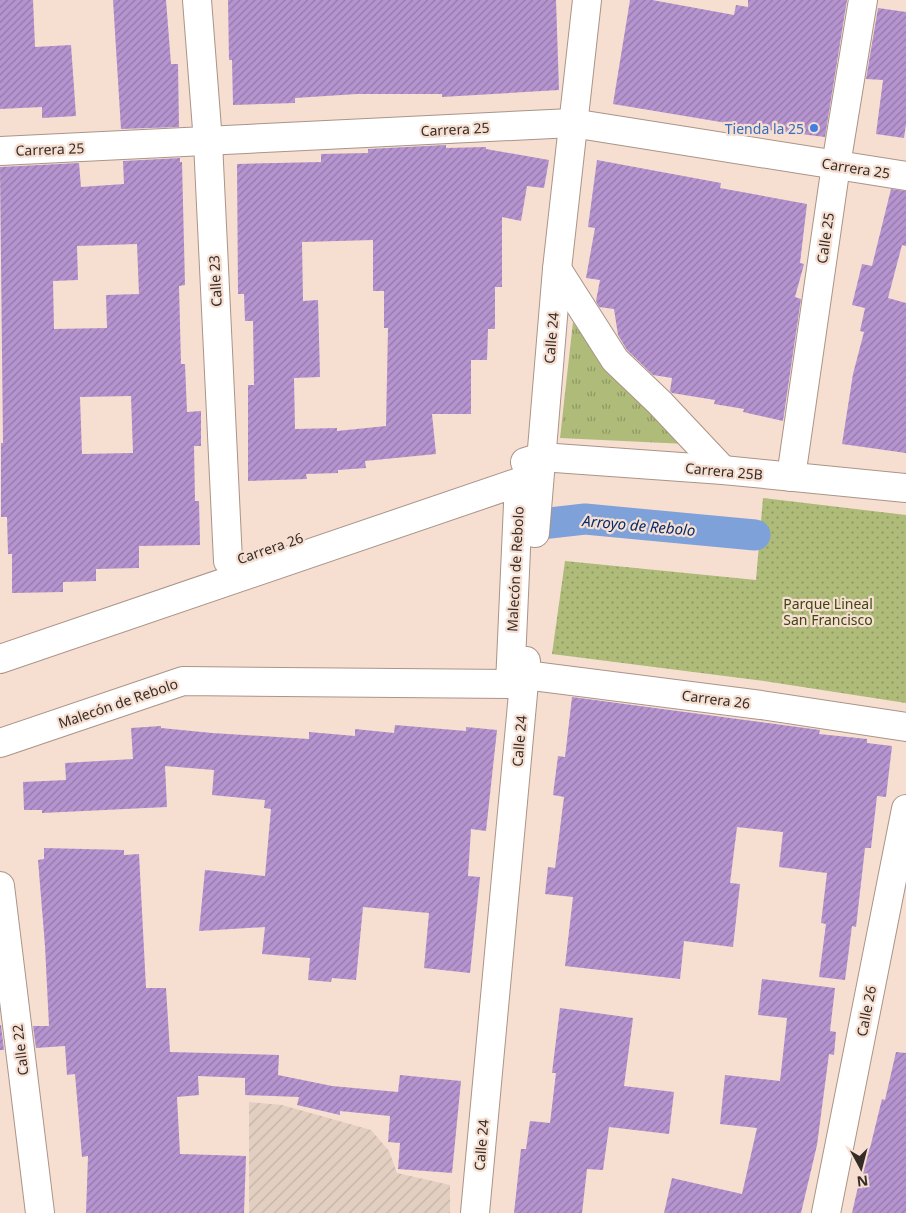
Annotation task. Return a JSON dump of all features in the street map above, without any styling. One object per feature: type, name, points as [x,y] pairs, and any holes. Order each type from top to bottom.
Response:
[{"type":"street","name":"Calle 23","points":[[197,0],[208,142],[228,561]]},
{"type":"street","name":"Calle 24","points":[[475,1213],[524,687],[532,564],[557,269],[587,0]]},
{"type":"street","name":"Calle 25","points":[[791,477],[836,165],[863,0]]},
{"type":"street","name":"Carrera 25","points":[[0,151],[208,142],[572,122],[906,176]]},
{"type":"street","name":"Calle 24","points":[[557,269],[615,360],[660,403],[722,470]]},
{"type":"street","name":"Carrera 26","points":[[0,642],[228,561],[541,457]]},
{"type":"street","name":"Carrera 25B","points":[[541,457],[722,470],[906,488]]},
{"type":"street","name":"Malecón de Rebolo","points":[[0,659],[519,482],[510,684],[183,681],[0,743]]},
{"type":"street","name":"Carrera 26","points":[[183,695],[524,687],[761,705],[906,727]]},
{"type":"street","name":"Calle 26","points":[[826,1213],[906,809]]},
{"type":"street","name":"Calle 22","points":[[0,886],[40,1213]]},
{"type":"shaded area","points":[[249,1102],[282,1105],[371,1130],[389,1151],[397,1173],[450,1185],[450,1213],[249,1213]]},
{"type":"green space","points":[[573,322],[607,370],[687,444],[560,438]]},
{"type":"green space","name":"Parque Lineal San Francisco","points":[[763,498],[906,515],[906,703],[764,681],[552,654],[565,561],[756,580]]},
{"type":"building","points":[[0,0],[33,0],[35,47],[71,45],[76,116],[42,118],[42,107],[0,109]]},
{"type":"building","points":[[113,0],[166,0],[171,64],[178,64],[179,127],[121,129]]},
{"type":"building","points":[[228,0],[556,0],[559,90],[442,97],[442,94],[357,94],[295,98],[295,103],[233,105],[232,60],[229,60]]},
{"type":"building","points":[[630,0],[652,0],[734,15],[736,5],[748,7],[748,0],[847,0],[825,137],[768,130],[613,104]]},
{"type":"building","points":[[878,8],[906,12],[906,124],[904,138],[876,134],[883,80],[866,79]]},
{"type":"building","points":[[446,145],[446,148],[486,147],[486,149],[549,160],[544,188],[527,186],[521,221],[502,217],[502,287],[495,287],[495,329],[488,329],[487,360],[471,360],[471,414],[432,414],[436,454],[365,461],[366,468],[338,470],[338,473],[306,474],[307,479],[248,481],[248,385],[254,385],[253,321],[245,321],[244,294],[238,294],[237,164],[321,162],[321,154],[368,153],[368,149]],"holes":[[[373,240],[373,291],[384,291],[384,328],[388,328],[386,426],[337,431],[337,428],[295,429],[294,378],[320,377],[318,300],[303,301],[302,242]]]},
{"type":"building","points":[[180,158],[180,162],[182,162],[185,285],[179,286],[181,364],[185,364],[187,412],[201,411],[201,446],[194,446],[195,501],[199,501],[200,545],[139,546],[139,568],[96,569],[96,581],[63,582],[63,592],[12,593],[12,554],[8,554],[7,517],[1,517],[1,443],[3,443],[0,167],[79,163],[81,187],[124,184],[123,161]],"holes":[[[137,244],[139,294],[106,295],[107,328],[54,329],[53,281],[78,280],[77,246]],[[131,396],[133,453],[82,454],[80,397]]]},
{"type":"building","points":[[597,160],[721,183],[720,188],[807,204],[800,263],[804,264],[795,297],[801,299],[783,421],[743,412],[744,409],[714,404],[715,400],[672,393],[670,391],[672,378],[653,375],[627,350],[618,335],[614,309],[599,307],[596,301],[600,280],[586,278],[595,228],[588,227]]},
{"type":"building","points":[[891,189],[906,191],[906,246],[902,245],[888,298],[906,303],[906,453],[842,444],[853,374],[864,332],[860,331],[865,308],[852,305],[862,264],[872,266]]},
{"type":"building","points":[[572,697],[820,730],[819,734],[867,739],[867,743],[892,746],[886,797],[877,796],[871,848],[865,848],[856,927],[852,926],[845,980],[819,977],[826,924],[821,923],[827,873],[779,867],[783,832],[737,827],[730,883],[740,884],[733,947],[684,941],[680,979],[565,966],[573,897],[545,894],[548,867],[555,868],[564,797],[553,795],[558,756],[565,757]]},
{"type":"building","points":[[395,725],[466,731],[466,727],[497,730],[486,831],[471,829],[468,876],[480,877],[470,973],[424,968],[429,913],[363,907],[356,980],[332,978],[331,982],[308,980],[310,958],[262,954],[265,927],[199,931],[205,870],[265,876],[271,809],[264,808],[265,800],[212,795],[214,770],[165,766],[167,807],[42,813],[42,810],[24,810],[23,782],[66,780],[65,763],[133,759],[131,728],[161,726],[161,728],[212,733],[309,739],[309,732],[355,736],[355,729],[394,733]]},
{"type":"building","points":[[44,848],[124,850],[124,855],[139,854],[146,988],[166,988],[170,1052],[279,1055],[278,1075],[332,1086],[398,1092],[400,1075],[461,1081],[452,1173],[398,1169],[400,1143],[388,1142],[390,1116],[340,1111],[340,1115],[297,1105],[299,1097],[245,1095],[245,1078],[198,1076],[199,1095],[177,1097],[180,1154],[246,1156],[244,1213],[86,1213],[88,1156],[82,1157],[75,1074],[67,1075],[65,1046],[36,1048],[33,1026],[49,1026],[38,860],[44,859]]},
{"type":"building","points":[[762,979],[835,988],[830,1031],[836,1032],[834,1055],[829,1054],[817,1145],[801,1213],[664,1213],[672,1178],[742,1194],[757,1128],[720,1124],[725,1075],[780,1081],[787,1018],[758,1015]]},
{"type":"building","points":[[560,1008],[633,1018],[624,1086],[674,1092],[669,1134],[609,1127],[603,1170],[587,1169],[582,1213],[514,1213],[521,1149],[526,1149],[530,1121],[550,1123],[556,1073],[552,1073]]},
{"type":"building","points":[[1,1025],[4,1050],[0,1050]]},
{"type":"building","points":[[896,1052],[906,1053],[906,1213],[852,1213],[867,1147],[870,1148],[882,1099],[885,1100]]},
{"type":"waterway","name":"Arroyo de Rebolo","points":[[523,526],[585,519],[755,535]]},
{"type":"place","name":"Tienda la 25","points":[[814,128]]}]
